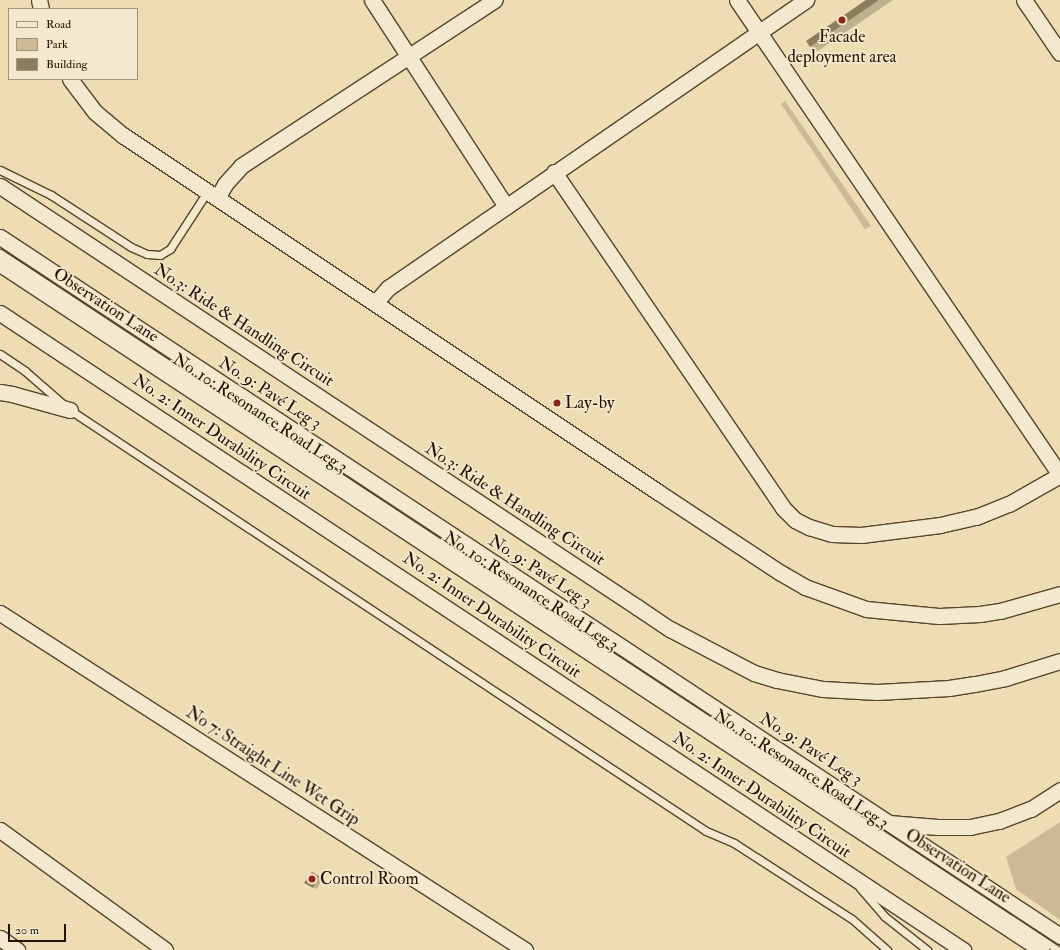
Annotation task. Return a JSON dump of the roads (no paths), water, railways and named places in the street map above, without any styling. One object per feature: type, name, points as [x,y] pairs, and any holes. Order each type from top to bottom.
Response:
[{"type":"street","points":[[372,0],[506,206]]},
{"type":"street","points":[[212,195],[225,184],[241,166],[495,0]]},
{"type":"street","points":[[554,172],[783,508],[796,520],[809,527],[832,534],[861,535],[940,525],[976,517],[1009,504],[1060,475],[737,0]]},
{"type":"street","points":[[375,303],[388,288],[554,172],[806,0]]},
{"type":"street","points":[[1024,0],[1057,43]]},
{"type":"street","points":[[71,80],[94,112],[124,136],[658,492],[781,573],[805,587],[866,609],[939,616],[973,615],[1000,611],[1060,594]]},
{"type":"street","name":"No.3: Ride & Handling Circuit","points":[[0,186],[670,629],[754,672],[777,680],[823,689],[877,692],[949,688],[975,684],[1005,678],[1060,661]]},
{"type":"street","name":"No. 9: Pavé Leg 3","points":[[0,237],[1060,936]]},
{"type":"street","name":"No. 10: Resonance Road Leg 3","points":[[0,264],[1041,950]]},
{"type":"street","name":"No. 2: Inner Durability Circuit","points":[[0,313],[962,950]]},
{"type":"street","points":[[0,392],[70,410]]},
{"type":"street","name":"No 7: Straight Line Wet Grip","points":[[0,613],[525,950]]},
{"type":"street","points":[[887,822],[938,827],[970,827],[999,821],[1032,809],[1060,790]]},
{"type":"street","points":[[0,830],[165,950]]},
{"type":"street","points":[[0,938],[17,950]]},
{"type":"lane","points":[[0,170],[51,195],[131,247],[147,254],[160,255],[170,249],[212,195]]},
{"type":"lane","name":"Observation Lane","points":[[0,253],[1058,950]]},
{"type":"lane","points":[[0,354],[25,370],[70,410],[706,831],[734,843],[852,919],[887,950]]},
{"type":"lane","points":[[849,876],[884,916],[927,950]]},
{"type":"place","name":"Facade deployment area","points":[[842,20]]},
{"type":"place","name":"Lay-by","points":[[557,403]]},
{"type":"place","name":"Control Room","points":[[312,879]]}]
